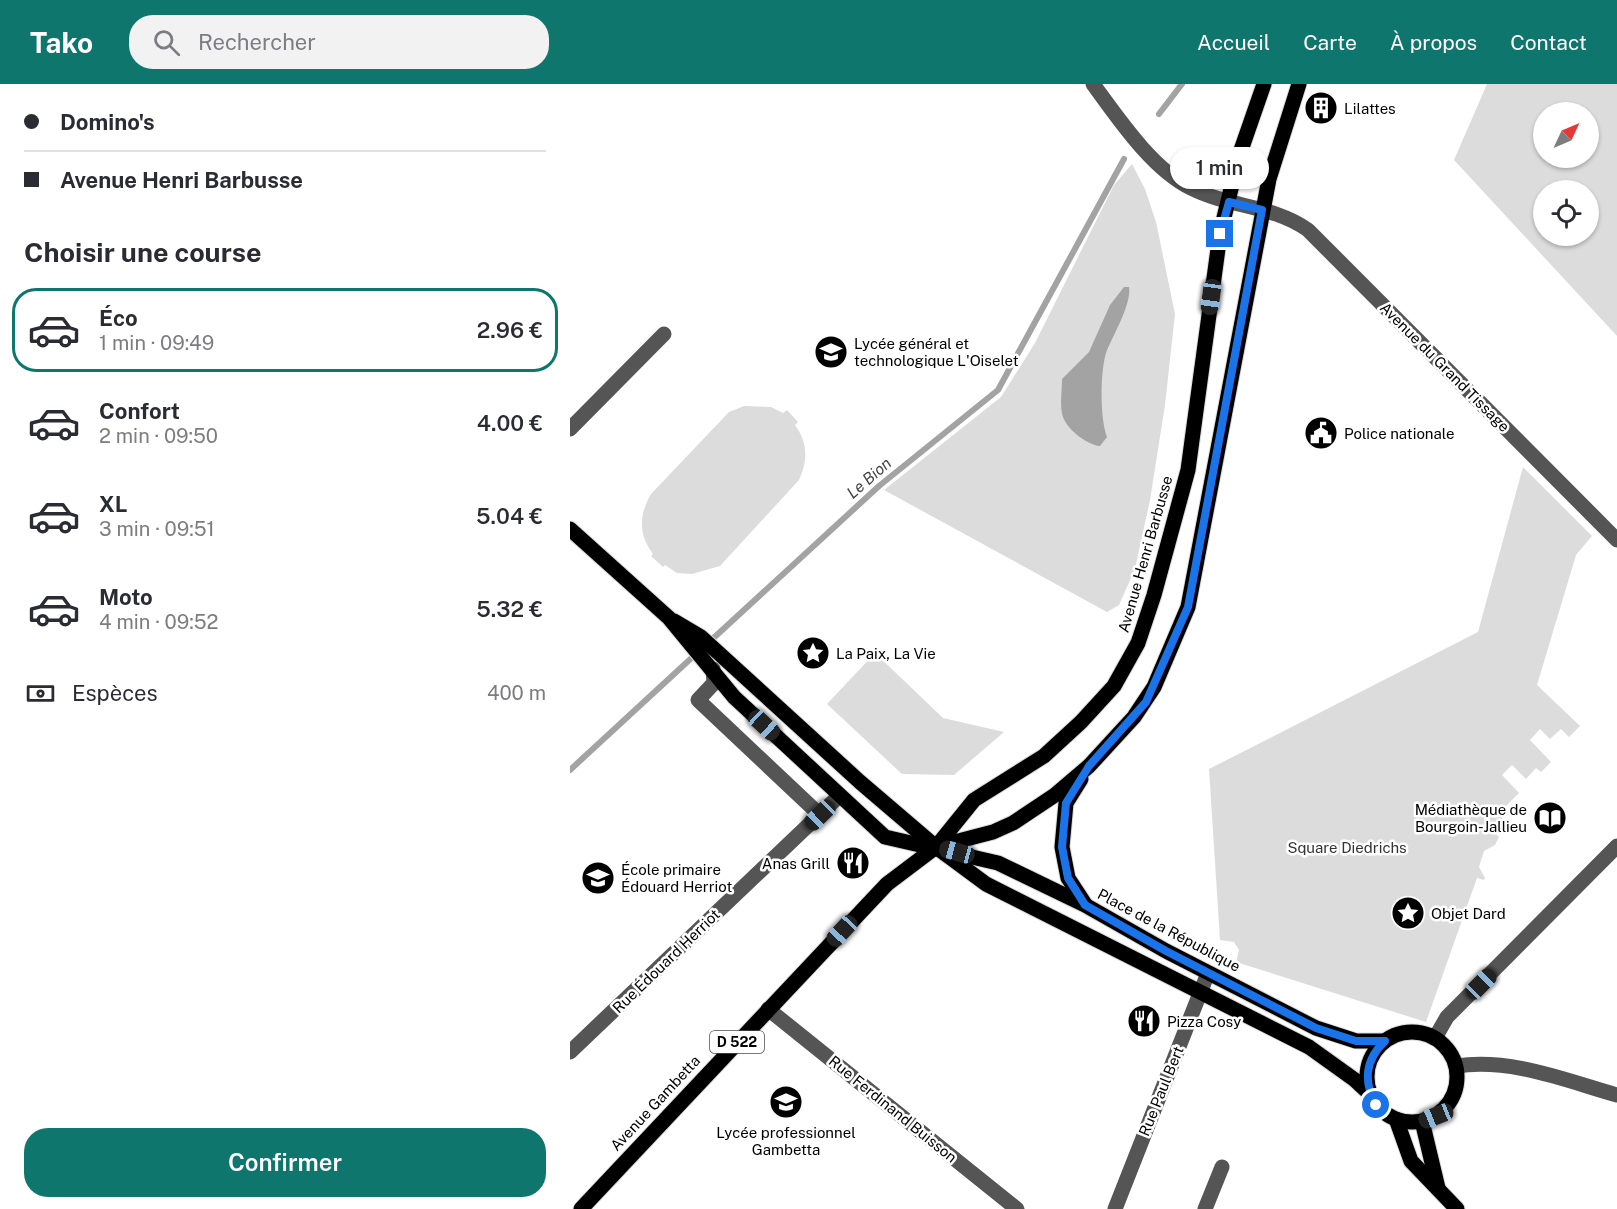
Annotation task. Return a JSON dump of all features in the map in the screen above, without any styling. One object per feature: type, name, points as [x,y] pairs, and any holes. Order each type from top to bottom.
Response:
[{"type":"main road","name":"Avenue Henri Barbusse","points":[[936,847],[974,800],[1044,756],[1082,722],[1114,686],[1138,643],[1154,595],[1188,470],[1220,234],[1239,156],[1264,84]]},
{"type":"main road","name":"D 522","points":[[936,847],[993,832],[1012,823],[1055,795],[1089,766],[1146,702],[1188,607],[1262,210],[1269,179],[1299,84]]},
{"type":"main road","points":[[570,529],[719,664]]},
{"type":"main road","name":"Place de la République","points":[[719,664],[936,847],[987,884],[1309,1047],[1355,1080],[1370,1094]]},
{"type":"main road","name":"Place de la République","points":[[719,664],[734,697],[885,837],[998,863],[1085,905],[1208,973],[1316,1028],[1356,1041],[1385,1041]]},
{"type":"main road","points":[[1085,905],[1068,878],[1062,847],[1066,803],[1089,766]]},
{"type":"main road","name":"Avenue Gambetta","points":[[581,1209],[887,884],[936,847]]},
{"type":"main road","points":[[1405,1032],[1426,1034],[1436,1038],[1444,1046],[1456,1066],[1457,1080],[1450,1100],[1436,1116],[1422,1121],[1396,1119],[1376,1105],[1370,1094],[1367,1071],[1376,1049],[1385,1041],[1405,1032]]},
{"type":"main road","points":[[1396,1119],[1411,1161],[1457,1209]]},
{"type":"main road","points":[[1422,1121],[1438,1191]]},
{"type":"street","name":"Avenue du Grand Tissage","points":[[1094,84],[1116,114],[1169,175],[1192,189],[1296,221],[1308,230],[1617,540]]},
{"type":"street","points":[[570,429],[664,334]]},
{"type":"street","points":[[719,664],[714,683],[698,700],[820,815]]},
{"type":"street","name":"Rue Édouard Herriot","points":[[570,1052],[839,796]]},
{"type":"street","points":[[1436,1038],[1447,1017],[1617,846]]},
{"type":"street","name":"Rue Paul Bert","points":[[1115,1209],[1157,1097],[1208,973]]},
{"type":"street","name":"Rue Ferdinand Buisson","points":[[768,1009],[1017,1209]]},
{"type":"street","points":[[1456,1066],[1477,1063],[1516,1065],[1617,1095]]},
{"type":"street","points":[[1205,1209],[1222,1167]]},
{"type":"green space","points":[[1487,84],[1617,84],[1617,336],[1534,246],[1599,246],[1599,180],[1533,180],[1533,245],[1454,160]]},
{"type":"green space","points":[[1132,164],[1145,189],[1156,222],[1175,314],[1165,405],[1150,500],[1135,569],[1119,605],[1107,612],[884,490],[1001,397],[1035,343],[1114,185]]},
{"type":"green space","points":[[744,406],[771,407],[783,413],[787,410],[798,422],[795,425],[802,438],[805,452],[804,466],[799,480],[720,566],[692,574],[677,573],[665,565],[663,567],[651,556],[653,554],[643,532],[642,517],[651,494],[729,412]]},
{"type":"green space","name":"Square Diedrichs","points":[[1523,467],[1592,536],[1576,555],[1537,685],[1580,726],[1569,737],[1561,729],[1550,739],[1540,729],[1530,740],[1551,762],[1541,772],[1536,768],[1526,779],[1512,765],[1502,775],[1519,793],[1498,814],[1504,821],[1494,832],[1499,837],[1495,845],[1484,851],[1479,867],[1485,878],[1484,880],[1477,878],[1426,1022],[1236,962],[1239,950],[1234,942],[1220,940],[1209,769],[1478,632]]},
{"type":"green space","points":[[875,653],[943,718],[1004,732],[954,775],[902,774],[827,704]]},
{"type":"shaded area","points":[[1124,287],[1129,287],[1128,302],[1104,362],[1102,407],[1107,437],[1100,446],[1089,443],[1077,435],[1064,419],[1061,405],[1062,379],[1089,352],[1110,305]]},
{"type":"waterway","name":"Le Bion","points":[[1159,114],[1182,84]]},
{"type":"waterway","name":"Le Bion","points":[[707,644],[879,486],[998,390],[1124,159]]},
{"type":"waterway","name":"Le Bion","points":[[570,770],[698,652]]},
{"type":"place","name":"Lilattes","points":[[1321,108]]},
{"type":"place","name":"Lycée général et technologique L'Oiselet","points":[[831,352]]},
{"type":"place","name":"Police nationale","points":[[1321,433]]},
{"type":"place","name":"La Paix, La Vie","points":[[813,653]]},
{"type":"place","name":"Médiathèque de Bourgoin-Jallieu","points":[[1550,818]]},
{"type":"place","name":"Anas Grill","points":[[853,863]]},
{"type":"place","name":"École primaire Édouard Herriot","points":[[598,878]]},
{"type":"place","name":"Objet Dard","points":[[1408,913]]},
{"type":"place","name":"Pizza Cosy","points":[[1144,1021]]},
{"type":"place","name":"Lycée professionnel Gambetta","points":[[786,1102]]},
{"type":"route","points":[[1220,234],[1229,202],[1262,210],[1188,607],[1146,702],[1089,766],[1066,803],[1062,847],[1068,878],[1085,905],[1166,951],[1316,1028],[1356,1041],[1385,1041],[1370,1059],[1367,1071],[1367,1083],[1376,1105]]}]
